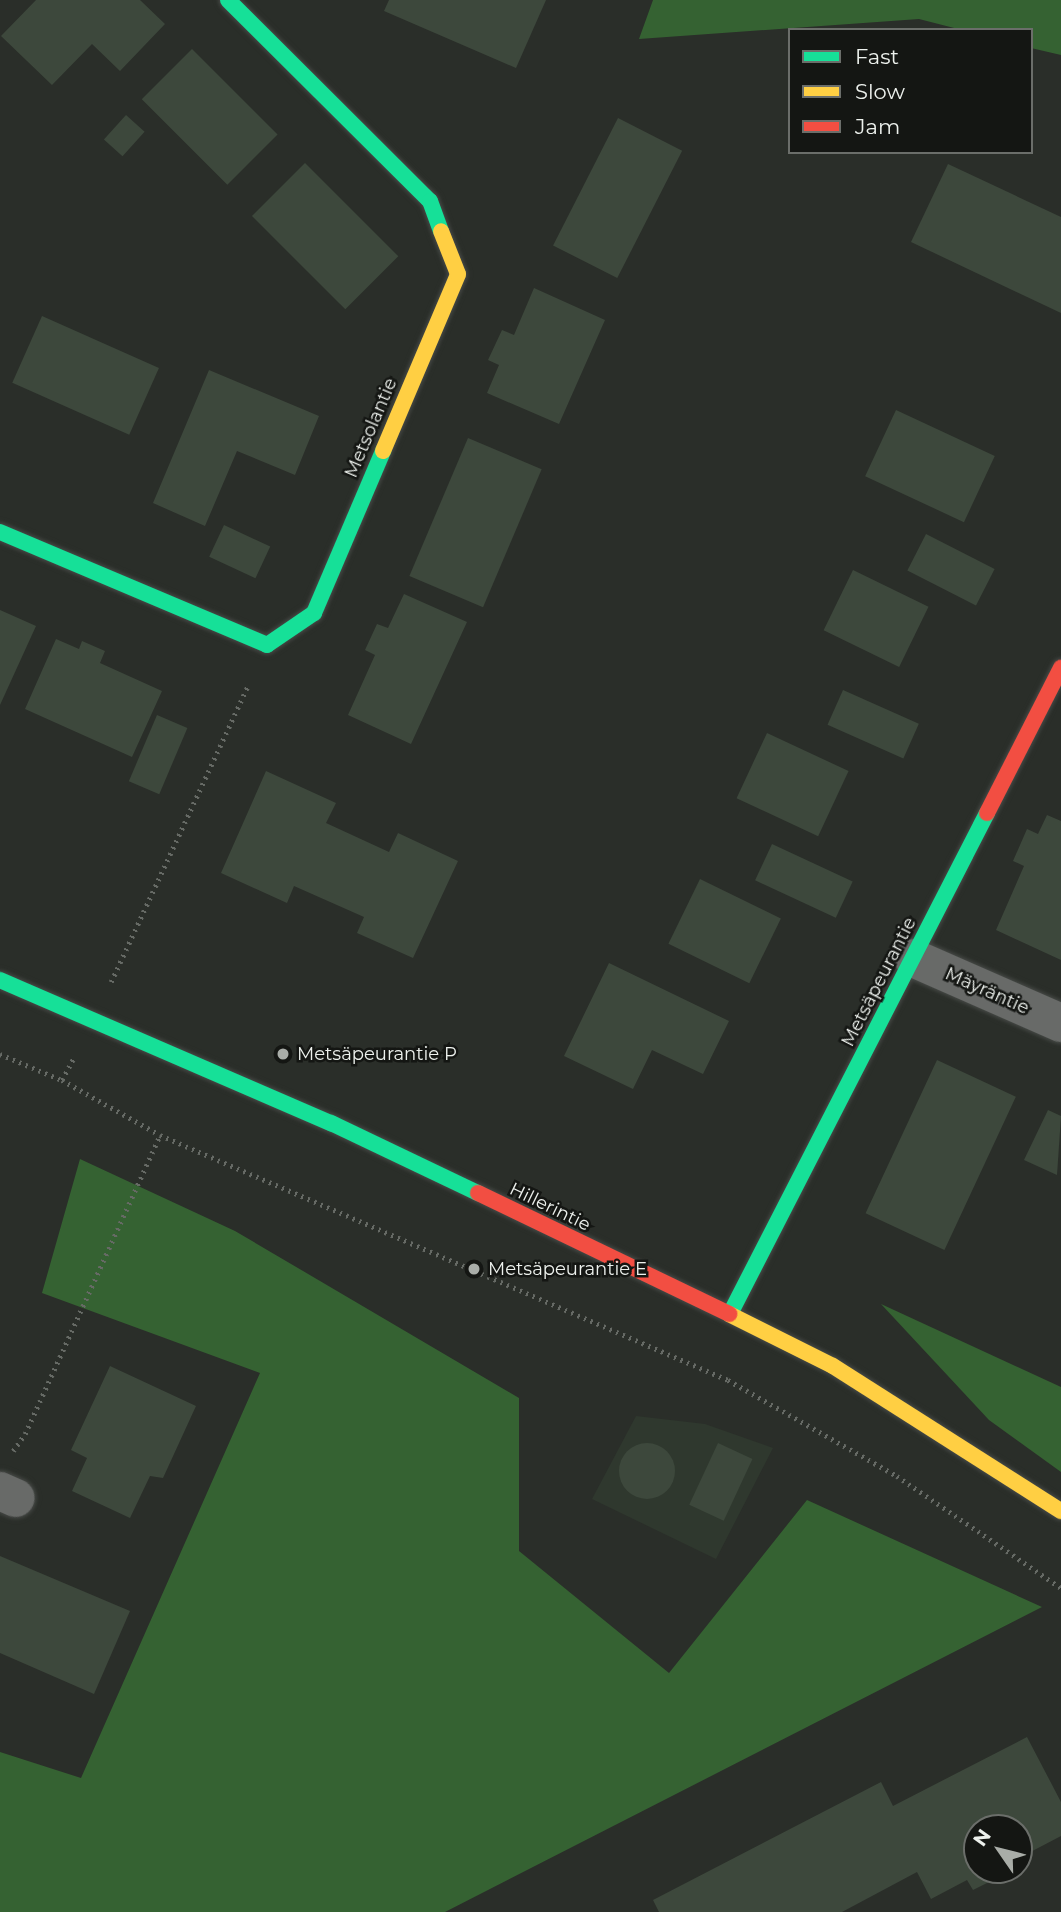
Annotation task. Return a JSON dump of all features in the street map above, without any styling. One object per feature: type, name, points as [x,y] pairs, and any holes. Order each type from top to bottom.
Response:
[{"type":"street","name":"Metsolantie","points":[[228,0],[430,201],[458,274],[314,613],[267,645]]},
{"type":"street","points":[[0,532],[267,645]]},
{"type":"street","name":"Metsäpeurantie","points":[[730,1314],[1061,668]]},
{"type":"street","name":"Mäyräntie","points":[[913,958],[1061,1023]]},
{"type":"street","name":"Hillerintie","points":[[0,979],[331,1124],[834,1366],[1061,1511]]},
{"type":"path","points":[[62,1080],[93,1020],[267,645]]},
{"type":"path","points":[[0,1054],[62,1080],[160,1135],[728,1380],[898,1476],[1061,1588]]},
{"type":"path","points":[[8,1483],[25,1434],[160,1135]]},
{"type":"shaded area","points":[[636,1416],[705,1424],[773,1448],[716,1559],[592,1499]]},
{"type":"green space","points":[[653,0],[1061,0],[1061,55],[1033,48],[1033,28],[954,28],[919,19],[639,39]]},
{"type":"green space","points":[[80,1159],[235,1231],[519,1398],[519,1551],[669,1673],[807,1500],[1042,1607],[445,1912],[0,1912],[0,1752],[81,1778],[260,1373],[42,1293]]},
{"type":"green space","points":[[881,1304],[1061,1387],[1061,1472],[989,1420]]},
{"type":"building","points":[[36,0],[140,0],[165,24],[120,71],[92,44],[52,85],[1,36]]},
{"type":"building","points":[[389,0],[546,0],[516,68],[384,11]]},
{"type":"building","points":[[192,49],[278,135],[227,185],[142,99]]},
{"type":"building","points":[[126,115],[145,132],[122,156],[104,140]]},
{"type":"building","points":[[618,118],[682,151],[617,278],[553,245]]},
{"type":"building","points":[[305,163],[398,256],[345,309],[252,216]]},
{"type":"building","points":[[948,164],[1061,217],[1061,313],[911,242]]},
{"type":"building","points":[[534,288],[605,320],[559,424],[487,393],[499,365],[488,360],[502,330],[514,335]]},
{"type":"building","points":[[42,316],[159,368],[129,435],[12,383]]},
{"type":"building","points":[[209,370],[319,416],[295,475],[237,451],[205,526],[153,503]]},
{"type":"building","points":[[896,410],[995,456],[964,522],[865,476]]},
{"type":"building","points":[[468,438],[542,469],[483,607],[409,576]]},
{"type":"building","points":[[224,525],[270,547],[255,578],[209,557]]},
{"type":"building","points":[[926,534],[995,569],[976,605],[907,571]]},
{"type":"building","points":[[853,570],[928,607],[899,667],[824,630]]},
{"type":"building","points":[[404,594],[467,622],[411,744],[348,715],[375,655],[365,650],[377,624],[388,628]]},
{"type":"building","points":[[0,610],[36,626],[0,705]]},
{"type":"building","points":[[56,639],[79,649],[82,641],[105,651],[100,663],[162,691],[132,757],[25,709]]},
{"type":"building","points":[[843,690],[919,724],[903,758],[828,725]]},
{"type":"building","points":[[157,715],[187,728],[159,794],[129,781]]},
{"type":"building","points":[[767,733],[849,771],[818,836],[737,798]]},
{"type":"building","points":[[266,771],[336,803],[326,823],[389,852],[398,833],[458,861],[413,958],[357,933],[364,917],[294,886],[287,903],[221,873]]},
{"type":"building","points":[[1047,815],[1061,821],[1061,960],[996,930],[1024,866],[1013,861],[1027,829],[1038,834]]},
{"type":"building","points":[[772,844],[853,882],[836,918],[755,880]]},
{"type":"building","points":[[700,879],[781,918],[749,983],[668,944]]},
{"type":"building","points":[[609,963],[729,1021],[703,1074],[652,1050],[633,1089],[564,1056]]},
{"type":"building","points":[[937,1060],[1016,1097],[944,1250],[866,1213]]},
{"type":"building","points":[[1048,1110],[1061,1116],[1057,1175],[1024,1160]]},
{"type":"building","points":[[110,1366],[196,1406],[163,1478],[150,1476],[130,1518],[72,1491],[87,1458],[71,1450]]},
{"type":"building","points":[[641,1443],[653,1443],[663,1447],[671,1455],[675,1471],[671,1487],[663,1495],[653,1499],[641,1499],[631,1495],[623,1487],[619,1477],[619,1465],[623,1455],[631,1447]]},
{"type":"building","points":[[718,1443],[752,1459],[724,1521],[689,1505]]},
{"type":"building","points":[[0,1556],[130,1611],[94,1694],[0,1653]]},
{"type":"building","points":[[1027,1737],[1061,1802],[1061,1836],[1033,1851],[1033,1814],[963,1814],[963,1882],[931,1899],[917,1872],[842,1912],[659,1912],[653,1900],[881,1782],[893,1806]]},
{"type":"building","points":[[969,1884],[985,1884],[973,1890]]},
{"type":"traffic: fast","points":[[228,0],[430,201],[441,231]]},
{"type":"traffic: fast","points":[[0,532],[267,645],[314,613],[383,451]]},
{"type":"traffic: fast","points":[[730,1314],[987,813]]},
{"type":"traffic: fast","points":[[0,980],[331,1123],[478,1193]]},
{"type":"traffic: slow","points":[[383,451],[458,274],[441,231]]},
{"type":"traffic: slow","points":[[729,1314],[833,1366],[1061,1511]]},
{"type":"traffic: jam","points":[[987,813],[1061,668]]},
{"type":"traffic: jam","points":[[478,1193],[729,1314]]},
{"type":"place","name":"Metsäpeurantie P","points":[[283,1054]]},
{"type":"place","name":"Metsäpeurantie E","points":[[474,1269]]}]
